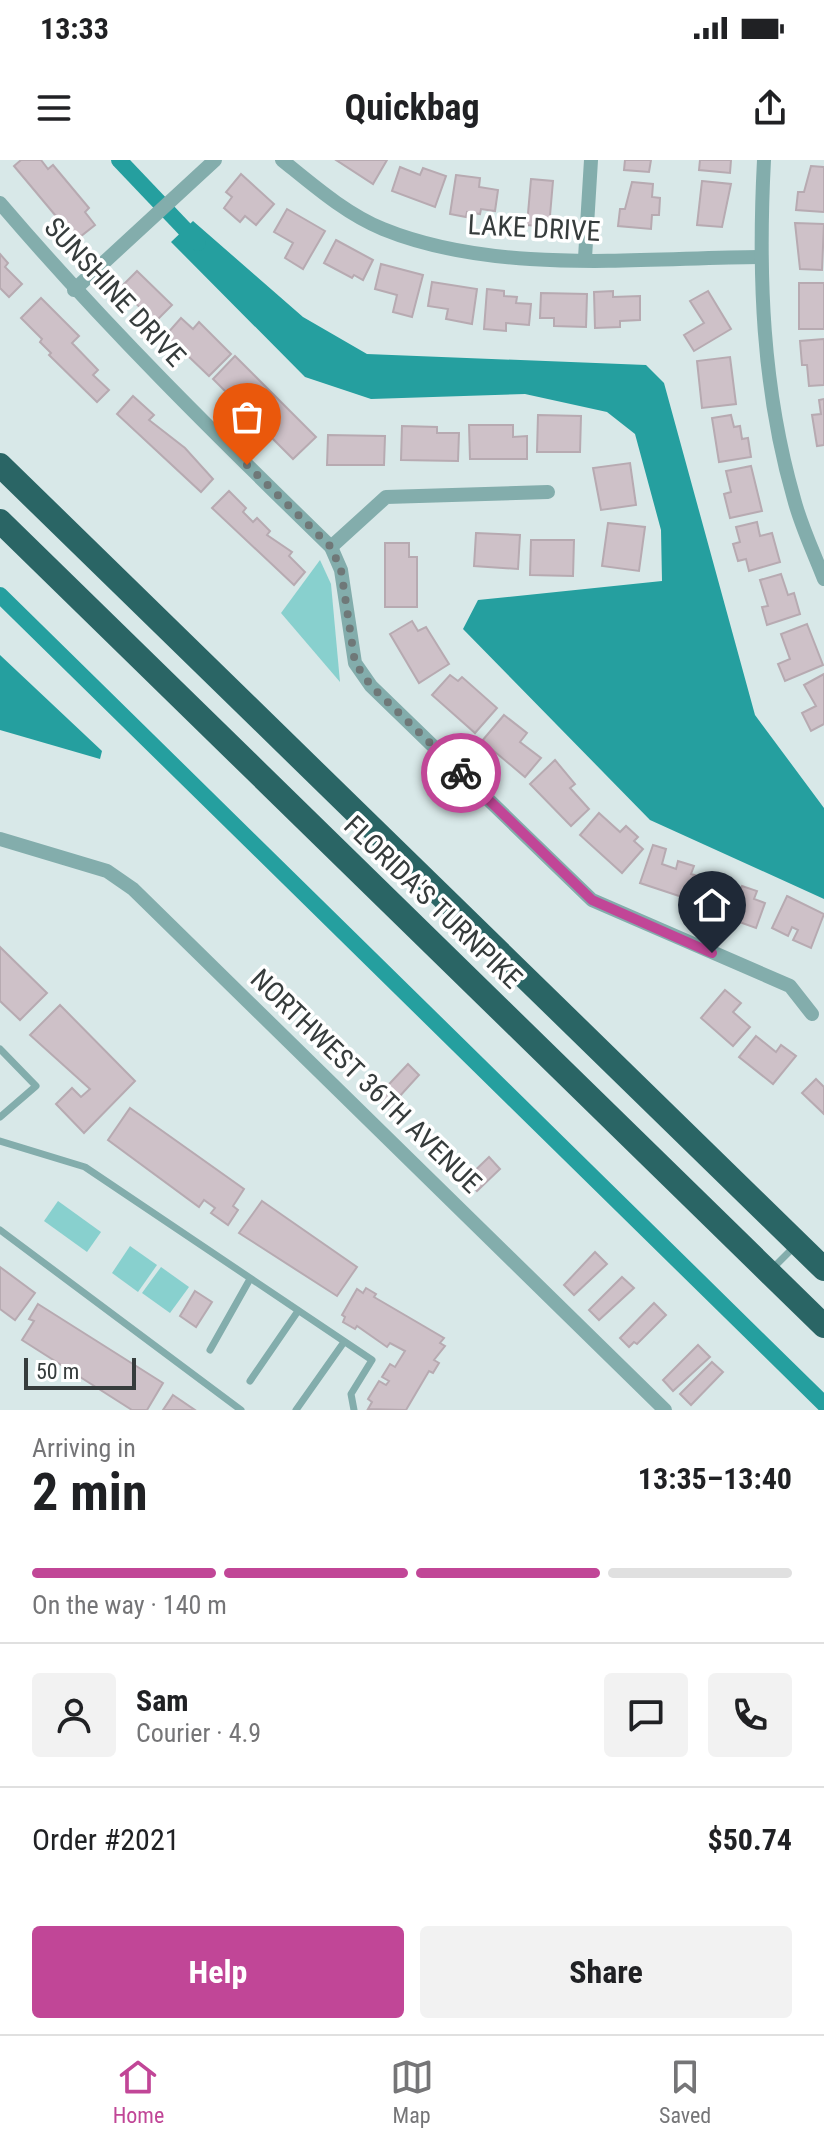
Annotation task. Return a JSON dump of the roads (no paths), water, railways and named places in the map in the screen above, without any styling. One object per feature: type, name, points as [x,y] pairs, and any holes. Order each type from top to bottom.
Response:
[{"type":"highway","name":"FLORIDA'S TURNPIKE","points":[[0,465],[824,1269]]},
{"type":"highway","name":"FLORIDA'S TURNPIKE","points":[[0,521],[824,1326]]},
{"type":"street","points":[[74,290],[215,160]]},
{"type":"street","name":"LAKE DRIVE","points":[[282,160],[327,196],[381,228],[437,246],[493,256],[759,257]]},
{"type":"street","points":[[585,258],[591,160]]},
{"type":"street","points":[[764,160],[759,257],[771,385],[791,485],[824,579]]},
{"type":"street","name":"SUNSHINE DRIVE","points":[[0,203],[74,290],[184,404],[331,547],[341,570],[355,663],[382,697],[592,900],[790,986],[812,1014]]},
{"type":"street","points":[[331,547],[386,497],[548,492]]},
{"type":"street","name":"NORTHWEST 36TH AVENUE","points":[[0,839],[107,871],[133,889],[658,1408]]},
{"type":"lane","points":[[0,1049],[36,1086],[0,1117]]},
{"type":"lane","points":[[0,1141],[85,1167],[372,1360],[351,1394],[354,1410]]},
{"type":"lane","points":[[0,1230],[241,1410]]},
{"type":"lane","points":[[769,1272],[798,1244]]},
{"type":"lane","points":[[210,1350],[250,1279]]},
{"type":"lane","points":[[250,1381],[298,1311]]},
{"type":"lane","points":[[296,1410],[344,1342]]},
{"type":"waterway","points":[[119,160],[198,243]]},
{"type":"waterway","points":[[0,595],[824,1404]]}]
